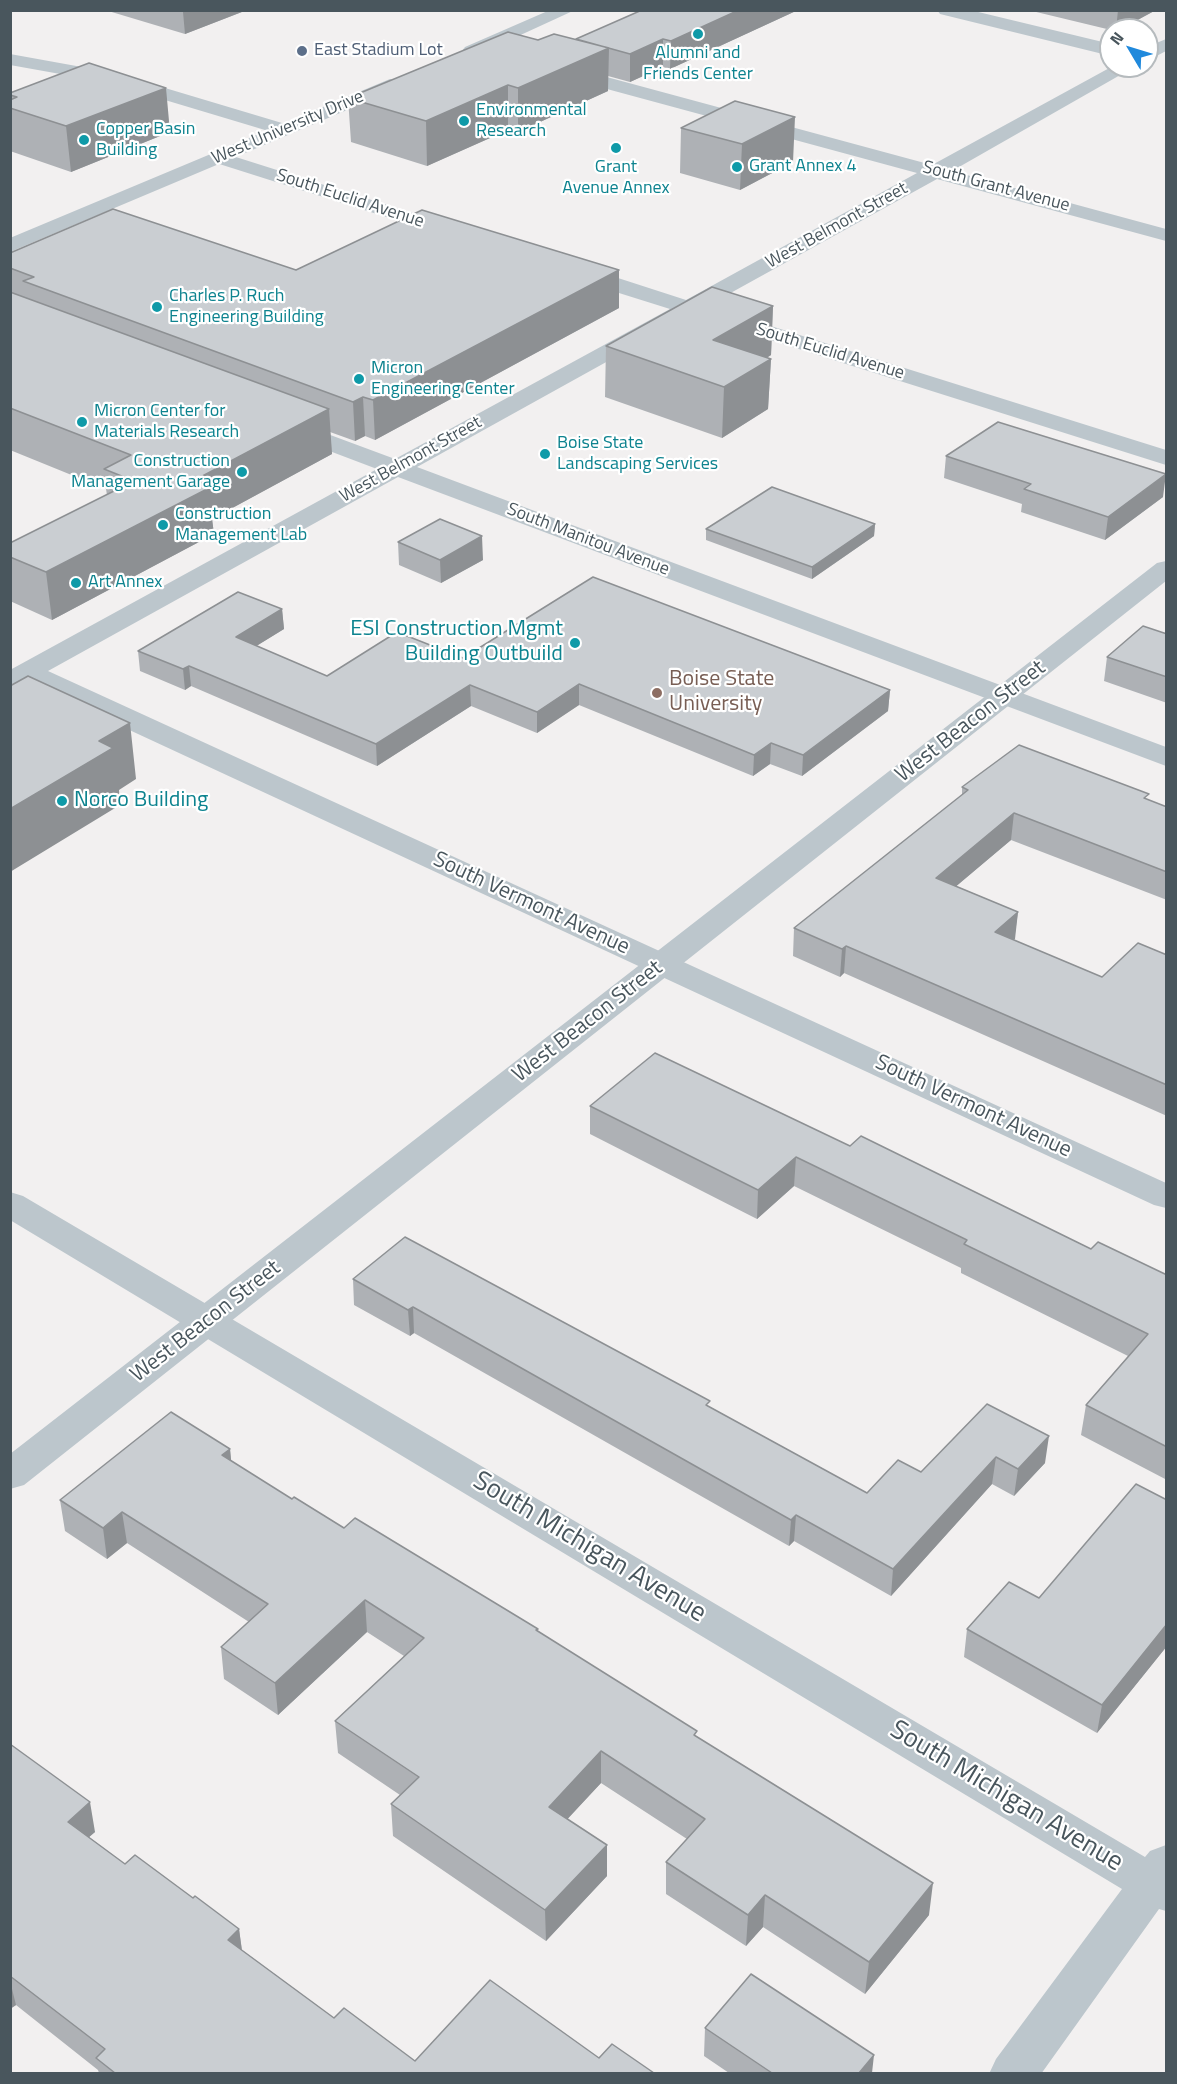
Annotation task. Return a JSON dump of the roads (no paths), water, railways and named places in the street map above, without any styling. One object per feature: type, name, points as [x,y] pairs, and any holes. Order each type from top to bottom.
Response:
[{"type":"street","points":[[450,59],[566,10]]},
{"type":"street","points":[[946,10],[1099,48]]},
{"type":"street","points":[[478,48],[506,55]]},
{"type":"street","points":[[10,59],[108,77],[285,130]]},
{"type":"street","name":"South Grant Avenue","points":[[550,67],[1167,235]]},
{"type":"street","name":"West University Drive","points":[[10,246],[406,78]]},
{"type":"street","name":"West Belmont Street","points":[[19,676],[1105,78]]},
{"type":"street","name":"South Euclid Avenue","points":[[220,158],[474,239]]},
{"type":"street","name":"South Euclid Avenue","points":[[553,264],[1167,458]]},
{"type":"street","name":"South Manitou Avenue","points":[[264,418],[1167,757]]},
{"type":"street","name":"West Beacon Street","points":[[10,1475],[1167,568]]},
{"type":"street","name":"South Vermont Avenue","points":[[19,676],[662,964],[1167,1197]]},
{"type":"street","name":"South Michigan Avenue","points":[[10,1204],[1162,1880]]},
{"type":"street","points":[[1013,2073],[1162,1880]]},
{"type":"place","name":"Alumni and Friends Center","points":[[698,34]]},
{"type":"place","name":"East Stadium Lot","points":[[302,51]]},
{"type":"place","name":"Environmental Research","points":[[464,121]]},
{"type":"place","name":"Copper Basin Building","points":[[84,140]]},
{"type":"place","name":"Grant Avenue Annex","points":[[616,148]]},
{"type":"place","name":"Grant Annex 4","points":[[737,167]]},
{"type":"place","name":"Charles P. Ruch Engineering Building","points":[[157,307]]},
{"type":"place","name":"Micron Engineering Center","points":[[359,379]]},
{"type":"place","name":"Micron Center for Materials Research","points":[[82,422]]},
{"type":"place","name":"Boise State Landscaping Services","points":[[545,454]]},
{"type":"place","name":"Construction Management Garage","points":[[242,472]]},
{"type":"place","name":"Construction Management Lab","points":[[163,525]]},
{"type":"place","name":"Art Annex","points":[[76,583]]},
{"type":"place","name":"ESI Construction Mgmt Building Outbuild","points":[[575,643]]},
{"type":"place","name":"Boise State University","points":[[657,693]]},
{"type":"place","name":"Norco Building","points":[[62,801]]}]
